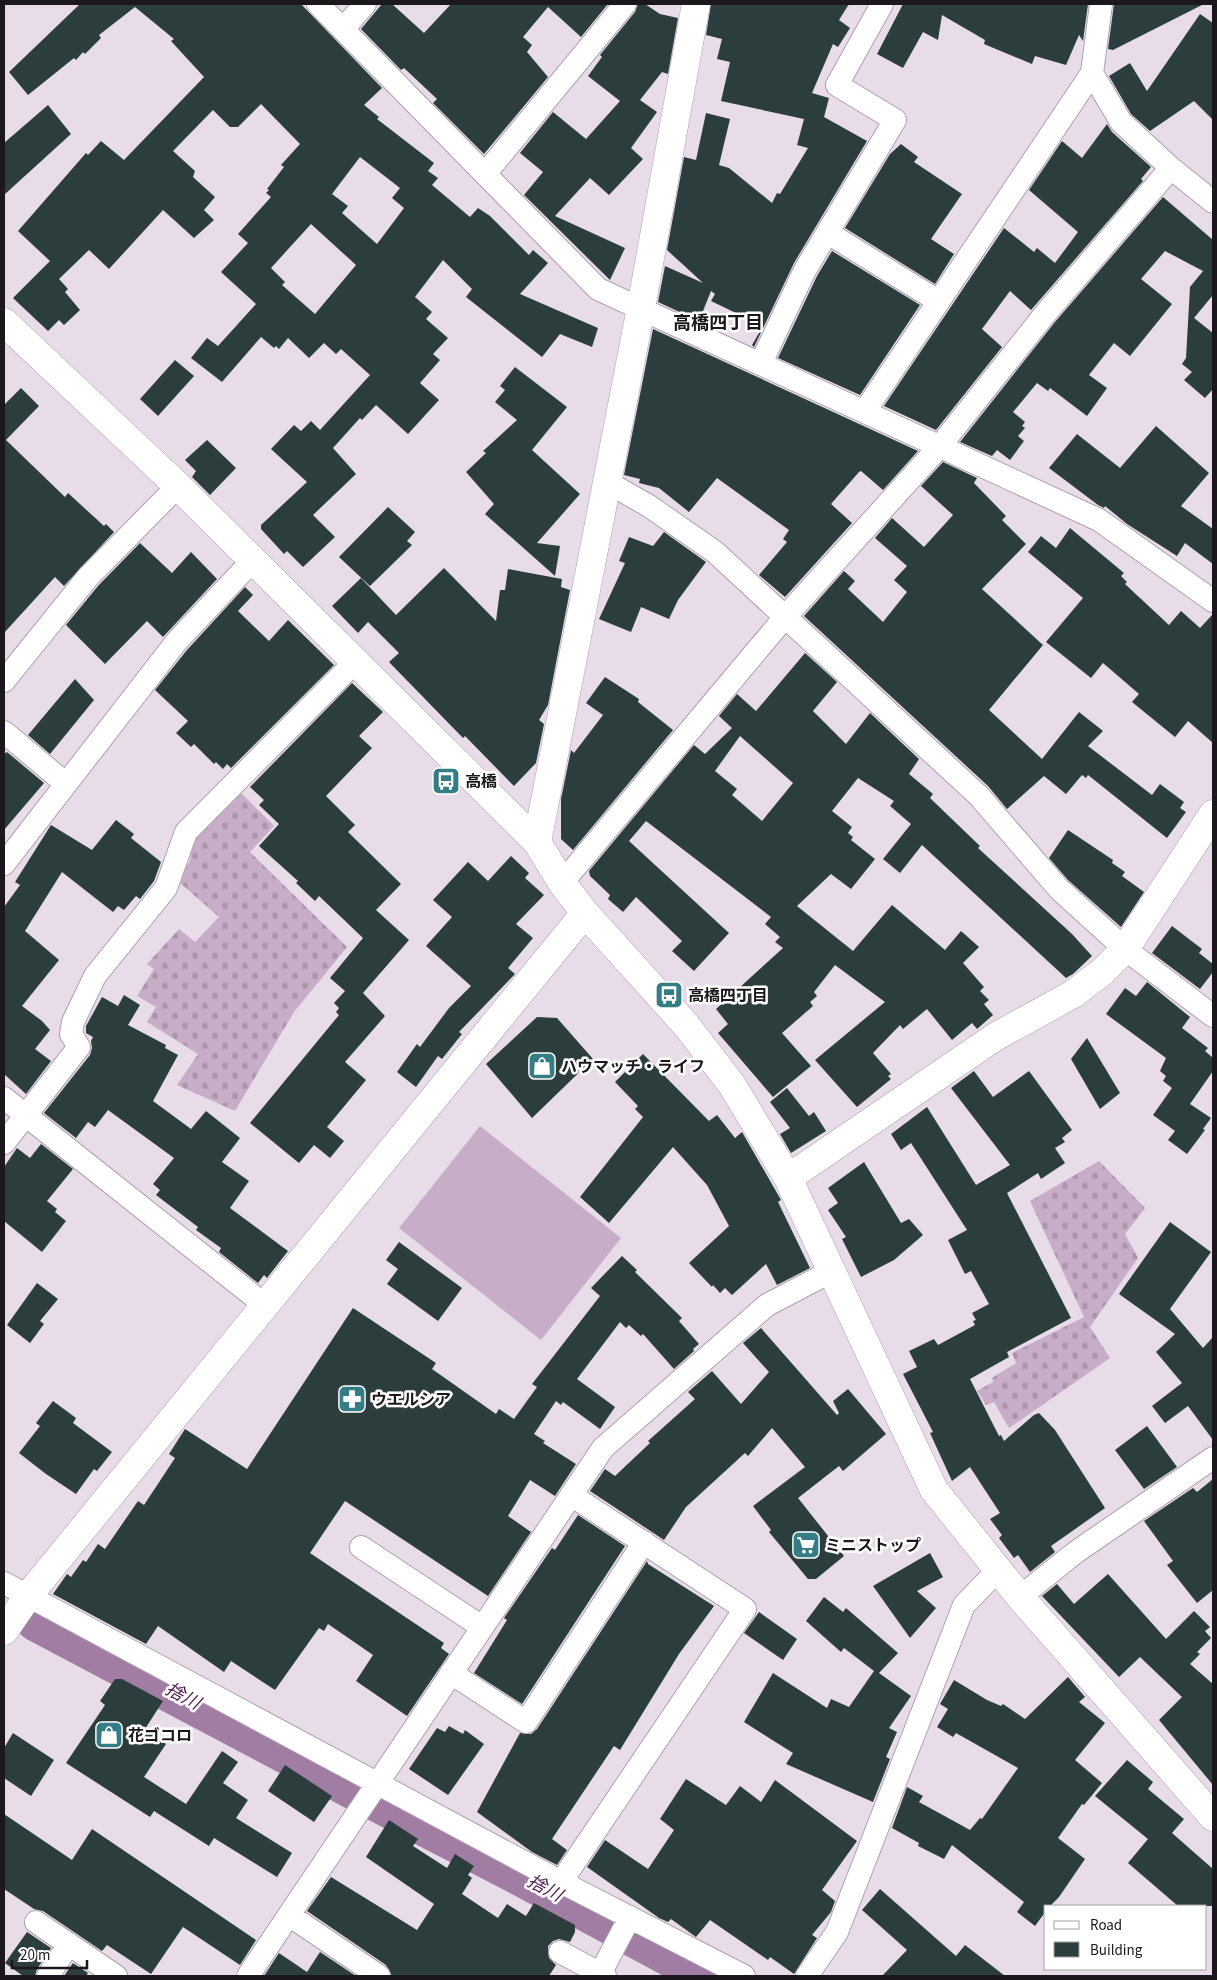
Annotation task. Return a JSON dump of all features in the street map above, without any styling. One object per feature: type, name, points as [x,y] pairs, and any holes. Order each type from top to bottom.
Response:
[{"type":"street","points":[[318,4],[598,289],[1099,520],[1213,601]]},
{"type":"street","points":[[343,29],[365,4]]},
{"type":"street","points":[[485,174],[625,4]]},
{"type":"street","points":[[537,842],[642,308],[696,4]]},
{"type":"street","points":[[761,363],[805,270],[896,120],[837,86],[882,4]]},
{"type":"street","points":[[865,411],[1092,73],[1101,4]]},
{"type":"street","points":[[1092,73],[1121,122],[1171,168],[1213,202]]},
{"type":"street","points":[[562,883],[785,617],[940,446],[1045,314],[1171,168]]},
{"type":"street","points":[[828,233],[938,302]]},
{"type":"street","points":[[4,322],[178,486],[537,842],[562,883],[585,913],[686,1025],[732,1084],[788,1178],[934,1490],[1020,1597],[1213,1817]]},
{"type":"street","points":[[607,482],[649,506],[715,552],[979,796],[1059,889],[1125,948],[1213,1016]]},
{"type":"street","points":[[4,681],[88,577],[178,486]]},
{"type":"street","points":[[4,864],[177,641],[253,560]]},
{"type":"street","points":[[4,1144],[79,1047],[71,1034],[73,1022],[95,976],[166,888],[186,832],[355,662]]},
{"type":"street","points":[[4,732],[65,784]]},
{"type":"street","points":[[788,1178],[995,1037],[1073,994],[1102,972],[1125,948],[1213,814]]},
{"type":"street","points":[[4,1632],[28,1596],[585,913]]},
{"type":"street","points":[[4,1098],[266,1306]]},
{"type":"street","points":[[248,1976],[603,1448],[767,1305],[832,1271]]},
{"type":"street","points":[[1020,1597],[1076,1552],[1213,1458]]},
{"type":"street","points":[[562,1882],[745,1609],[572,1495]]},
{"type":"street","points":[[452,1673],[526,1722],[644,1542]]},
{"type":"street","points":[[361,1547],[482,1628]]},
{"type":"street","points":[[807,1976],[837,1932],[964,1605],[998,1570]]},
{"type":"street","points":[[4,1583],[562,1882],[744,1976]]},
{"type":"street","points":[[288,1915],[379,1976]]},
{"type":"street","points":[[560,1952],[603,1975],[630,1917]]},
{"type":"street","points":[[36,1922],[116,1976]]},
{"type":"street","points":[[48,1976],[69,1944]]},
{"type":"green space","points":[[240,792],[274,826],[250,852],[347,947],[294,1012],[235,1111],[177,1085],[198,1054],[147,1022],[156,1007],[137,996],[154,969],[147,964],[179,929],[195,942],[219,917],[179,882],[190,860],[193,839]]},
{"type":"green space","points":[[480,1126],[621,1238],[541,1340],[399,1228]]},
{"type":"green space","points":[[1099,1161],[1145,1208],[1125,1234],[1138,1258],[1090,1327],[1110,1358],[1009,1428],[994,1402],[986,1405],[977,1391],[993,1382],[992,1378],[1016,1363],[1012,1353],[1084,1317],[1030,1201]]},
{"type":"building","points":[[80,4],[301,4],[382,88],[364,105],[379,117],[377,119],[434,163],[428,171],[438,178],[432,185],[470,217],[478,208],[490,216],[529,255],[533,250],[548,263],[520,294],[598,328],[592,347],[560,334],[542,357],[466,297],[472,289],[443,260],[415,297],[432,312],[426,319],[448,338],[433,354],[440,360],[420,383],[439,400],[408,434],[376,405],[362,420],[360,418],[333,448],[356,474],[313,515],[335,537],[303,567],[287,551],[284,554],[261,529],[261,525],[307,482],[271,449],[294,425],[301,431],[311,421],[320,430],[370,375],[341,349],[336,354],[324,343],[309,358],[288,338],[279,349],[276,346],[274,348],[261,337],[222,382],[191,358],[207,338],[218,346],[256,304],[221,272],[248,243],[238,234],[271,197],[266,193],[269,190],[267,189],[284,167],[281,165],[300,144],[261,104],[238,127],[230,127],[213,110],[173,151],[195,171],[193,177],[215,197],[204,210],[214,220],[194,238],[163,210],[109,269],[89,250],[59,279],[68,289],[65,292],[80,310],[64,325],[59,320],[48,331],[13,298],[50,261],[18,231],[86,153],[88,155],[101,141],[124,160],[204,77],[171,41],[174,39],[135,7],[99,35],[101,38],[85,54],[83,52],[76,60],[74,58],[28,95],[9,72]],"holes":[[[360,157],[400,188],[392,198],[404,208],[377,244],[342,213],[348,206],[332,194]],[[311,224],[356,265],[315,314],[282,285],[285,282],[271,268]]]},
{"type":"building","points":[[382,4],[392,4],[424,33],[451,4],[608,4],[581,37],[548,7],[523,37],[532,45],[527,52],[548,77],[484,154],[433,103],[437,99],[404,68],[401,70],[361,29]]},
{"type":"building","points":[[638,4],[645,4],[660,14],[678,18],[668,74],[662,72],[640,100],[657,112],[631,148],[643,159],[609,195],[590,178],[555,216],[625,248],[610,280],[524,195],[543,172],[520,153],[553,112],[586,139],[620,101],[588,76],[602,57],[600,55],[635,12]]},
{"type":"building","points":[[711,4],[849,4],[839,20],[850,28],[838,47],[833,44],[812,93],[829,98],[824,117],[867,141],[794,263],[754,347],[752,345],[763,326],[711,301],[715,294],[711,291],[699,321],[658,302],[665,266],[703,283],[667,250],[684,157],[696,160],[706,113],[730,119],[719,165],[729,168],[772,203],[777,193],[780,194],[808,148],[797,145],[804,119],[721,101],[730,62],[717,59],[722,39],[706,35]]},
{"type":"building","points":[[903,4],[1088,4],[1083,41],[1079,35],[1066,65],[1035,56],[1032,64],[984,44],[985,40],[942,15],[938,40],[923,32],[903,68],[877,54]]},
{"type":"building","points":[[1114,4],[1204,4],[1113,50],[1108,49]]},
{"type":"building","points":[[1200,14],[1213,23],[1213,120],[1194,101],[1150,131],[1131,114],[1109,76],[1130,63],[1147,91]]},
{"type":"building","points":[[48,105],[71,134],[4,195],[4,143]]},
{"type":"building","points":[[1107,124],[1112,132],[1151,167],[1141,179],[1143,181],[1031,310],[1010,291],[982,329],[1002,347],[936,430],[884,406],[1004,228],[1034,252],[1037,248],[1055,263],[1078,232],[1029,190],[1062,141],[1082,158]]},
{"type":"building","points":[[901,144],[918,157],[914,162],[962,194],[931,239],[954,254],[935,284],[845,228],[890,154]]},
{"type":"building","points":[[1163,197],[1213,240],[1213,295],[1194,318],[1213,333],[1213,389],[1205,398],[1184,380],[1192,372],[1182,364],[1186,358],[1190,287],[1203,271],[1165,251],[1141,279],[1172,304],[1130,356],[1114,343],[1089,375],[1107,388],[1087,416],[1050,388],[1048,391],[1037,383],[1013,412],[1025,422],[1022,426],[1025,428],[1018,436],[1024,441],[1010,460],[997,450],[992,456],[960,442],[1055,322]]},
{"type":"building","points":[[832,251],[920,305],[860,395],[778,358],[817,276]]},
{"type":"building","points":[[653,329],[918,451],[883,490],[861,471],[859,472],[831,504],[852,523],[785,597],[759,575],[787,542],[783,539],[789,530],[717,478],[689,512],[659,488],[639,483],[640,479],[624,475]]},
{"type":"building","points":[[175,360],[194,376],[158,416],[140,399]]},
{"type":"building","points":[[515,367],[567,407],[532,450],[580,494],[537,543],[560,546],[555,576],[485,514],[494,504],[466,472],[486,453],[483,451],[517,420],[495,402],[505,390],[500,386]]},
{"type":"building","points":[[21,388],[39,406],[6,440],[65,497],[68,493],[104,526],[106,524],[114,532],[64,586],[55,577],[4,633],[4,405]]},
{"type":"building","points":[[1156,426],[1209,473],[1181,506],[1213,529],[1213,564],[1185,543],[1177,556],[1127,524],[1105,506],[1104,508],[1098,505],[1049,468],[1077,434],[1120,468]]},
{"type":"building","points":[[207,440],[236,468],[210,495],[192,477],[196,471],[185,460]]},
{"type":"building","points":[[943,462],[977,478],[974,483],[1006,516],[1002,520],[1026,544],[982,589],[1043,645],[989,710],[1042,759],[1079,712],[1103,731],[1088,746],[1152,795],[1160,784],[1184,802],[1180,808],[1186,812],[1167,838],[1088,775],[1086,778],[1082,775],[1066,794],[1044,776],[1007,809],[988,786],[804,616],[844,571],[855,581],[848,589],[883,622],[907,592],[894,580],[907,566],[875,538],[892,518],[924,547],[953,515],[921,486]]},
{"type":"building","points":[[388,507],[415,532],[407,541],[412,545],[370,586],[339,557]]},
{"type":"building","points":[[1070,528],[1124,573],[1121,576],[1127,582],[1125,584],[1169,625],[1181,611],[1200,628],[1213,614],[1213,743],[1188,721],[1175,737],[1132,702],[1139,694],[1103,663],[1091,678],[1046,642],[1083,598],[1028,552],[1041,536],[1056,548]]},
{"type":"building","points":[[664,532],[706,562],[678,600],[669,619],[641,607],[631,632],[599,619],[625,563],[619,561],[629,537],[653,546]]},
{"type":"building","points":[[140,543],[172,573],[191,552],[217,579],[163,637],[147,621],[105,664],[66,625],[98,586]]},
{"type":"building","points":[[444,568],[496,621],[500,590],[505,590],[508,569],[562,579],[561,587],[570,590],[548,705],[539,720],[544,724],[536,763],[514,786],[465,736],[463,738],[389,662],[399,653],[368,622],[358,633],[332,606],[361,578],[396,615]]},
{"type":"building","points":[[245,587],[253,595],[238,611],[269,641],[288,620],[334,665],[231,768],[227,764],[223,769],[216,762],[214,764],[194,744],[191,747],[176,733],[188,721],[155,690],[187,650]]},
{"type":"building","points":[[805,653],[837,682],[813,711],[846,744],[870,713],[919,759],[909,774],[933,794],[930,798],[980,846],[978,848],[1072,934],[1092,956],[1066,978],[922,845],[900,873],[883,859],[911,824],[890,806],[894,801],[858,778],[832,811],[852,827],[848,833],[853,837],[851,840],[875,859],[851,889],[831,874],[797,906],[853,951],[892,905],[945,950],[961,931],[979,947],[963,963],[984,987],[980,991],[989,1000],[984,1004],[993,1015],[977,1029],[972,1023],[952,1040],[927,1009],[903,1029],[900,1025],[873,1053],[891,1074],[888,1076],[891,1079],[857,1107],[815,1060],[885,1002],[835,965],[814,992],[817,996],[810,1002],[813,1006],[782,1033],[811,1066],[773,1097],[718,1033],[728,1024],[716,1009],[783,948],[775,942],[780,937],[765,924],[771,917],[646,821],[629,841],[729,933],[694,971],[672,951],[682,941],[636,897],[623,912],[608,899],[610,895],[590,876],[589,871],[694,745],[705,754],[732,728],[719,716],[737,694],[756,711]],"holes":[[[740,736],[793,783],[762,821],[732,795],[737,789],[715,771]]]},
{"type":"building","points":[[605,677],[639,699],[638,702],[673,730],[573,850],[561,839],[561,799],[571,750],[574,753],[603,715],[586,703]]},
{"type":"building","points":[[75,679],[94,700],[50,754],[28,735]]},
{"type":"building","points":[[352,683],[383,712],[359,736],[372,748],[326,796],[355,825],[348,832],[401,884],[376,910],[409,940],[363,993],[385,1016],[345,1062],[366,1080],[327,1127],[344,1141],[330,1158],[314,1145],[299,1163],[250,1123],[339,1015],[336,1012],[339,1008],[334,1003],[345,991],[330,978],[363,938],[319,896],[315,901],[296,883],[298,881],[259,846],[279,824],[259,805],[264,800],[250,787]]},
{"type":"building","points":[[7,752],[44,783],[4,830],[4,754]]},
{"type":"building","points":[[116,820],[134,834],[131,838],[161,862],[154,881],[140,899],[136,896],[124,910],[118,906],[113,912],[62,872],[25,931],[59,960],[22,1006],[42,1021],[50,1030],[35,1049],[51,1061],[26,1094],[4,1074],[4,907],[20,885],[15,882],[51,825],[92,850]]},
{"type":"building","points":[[1068,830],[1113,860],[1112,863],[1125,872],[1122,876],[1144,892],[1121,927],[1068,880],[1049,858]]},
{"type":"building","points":[[511,856],[529,873],[525,878],[544,895],[516,924],[533,938],[508,968],[515,974],[459,1032],[462,1034],[442,1059],[438,1056],[416,1087],[397,1072],[417,1044],[420,1047],[449,1008],[471,986],[426,946],[452,917],[433,900],[468,862],[488,881]]},
{"type":"building","points":[[1172,926],[1202,949],[1199,953],[1213,964],[1213,972],[1200,989],[1152,953]]},
{"type":"building","points":[[1147,982],[1190,1017],[1182,1028],[1208,1048],[1205,1051],[1213,1058],[1213,1071],[1190,1104],[1211,1118],[1203,1129],[1205,1130],[1187,1154],[1168,1140],[1175,1131],[1153,1115],[1172,1088],[1163,1081],[1166,1076],[1160,1071],[1166,1058],[1106,1014],[1125,988],[1136,996]]},
{"type":"building","points":[[124,995],[140,1005],[128,1025],[166,1045],[165,1048],[178,1055],[153,1101],[191,1129],[206,1111],[240,1138],[222,1162],[249,1181],[230,1208],[288,1251],[267,1278],[264,1275],[258,1283],[219,1252],[221,1248],[196,1230],[198,1227],[156,1195],[160,1190],[153,1184],[174,1158],[108,1110],[95,1127],[88,1122],[76,1138],[44,1113],[90,1055],[93,1037],[86,1033],[86,1026],[102,997],[118,1006]]},
{"type":"building","points":[[537,1017],[557,1018],[593,1059],[532,1118],[486,1064]]},
{"type":"building","points":[[1087,1038],[1120,1093],[1100,1109],[1071,1059]]},
{"type":"building","points":[[643,1054],[709,1121],[717,1115],[735,1138],[742,1132],[781,1200],[778,1202],[810,1268],[777,1285],[766,1264],[732,1295],[725,1288],[720,1293],[713,1285],[712,1287],[689,1263],[729,1226],[707,1185],[673,1147],[609,1223],[580,1197],[643,1117],[635,1109],[638,1106],[615,1082]]},
{"type":"building","points":[[974,1071],[993,1097],[1029,1071],[1072,1130],[1062,1138],[1065,1142],[1055,1148],[1065,1163],[1041,1179],[1038,1173],[1007,1193],[1071,1318],[1007,1352],[1009,1357],[970,1379],[999,1436],[1001,1435],[1004,1441],[1034,1415],[1039,1413],[1055,1430],[1105,1508],[1051,1546],[1055,1552],[1030,1572],[1018,1555],[1014,1558],[999,1538],[1002,1535],[990,1519],[1000,1513],[970,1467],[952,1481],[930,1433],[933,1432],[903,1374],[917,1367],[909,1351],[934,1339],[938,1345],[975,1325],[973,1321],[976,1320],[972,1313],[989,1304],[971,1271],[965,1274],[948,1240],[967,1230],[911,1143],[901,1150],[891,1134],[927,1107],[976,1185],[1010,1165],[951,1088]]},
{"type":"building","points":[[787,1088],[809,1116],[814,1112],[826,1131],[791,1153],[780,1134],[790,1128],[770,1102]]},
{"type":"building","points":[[41,1144],[73,1169],[47,1201],[57,1209],[55,1212],[66,1221],[42,1252],[4,1221],[4,1167],[17,1148],[30,1158]]},
{"type":"building","points":[[864,1162],[901,1223],[909,1219],[923,1235],[894,1260],[861,1277],[842,1239],[846,1237],[828,1210],[838,1203],[828,1188]]},
{"type":"building","points":[[1170,1222],[1211,1252],[1170,1309],[1203,1348],[1213,1337],[1213,1440],[1188,1406],[1165,1423],[1152,1406],[1182,1383],[1156,1352],[1175,1334],[1119,1294]]},
{"type":"building","points":[[399,1242],[462,1288],[438,1321],[387,1284],[398,1269],[386,1260]]},
{"type":"building","points":[[622,1256],[637,1270],[635,1272],[682,1318],[679,1321],[699,1344],[674,1369],[643,1334],[641,1336],[629,1325],[626,1328],[620,1322],[577,1379],[615,1407],[600,1429],[563,1402],[561,1405],[556,1401],[534,1434],[545,1441],[543,1443],[576,1464],[555,1496],[530,1480],[508,1516],[531,1532],[488,1596],[345,1501],[310,1553],[444,1643],[441,1648],[449,1654],[407,1716],[356,1681],[373,1655],[328,1624],[324,1631],[319,1628],[275,1690],[231,1661],[224,1672],[158,1626],[146,1644],[53,1594],[67,1574],[71,1577],[83,1560],[86,1562],[98,1544],[105,1549],[138,1501],[144,1505],[175,1458],[169,1454],[185,1429],[247,1469],[353,1308],[436,1363],[432,1369],[496,1414],[499,1409],[514,1419],[537,1387],[532,1384],[600,1296],[591,1288]]},
{"type":"building","points":[[37,1283],[58,1299],[40,1321],[44,1324],[30,1343],[7,1325]]},
{"type":"building","points":[[761,1328],[837,1415],[839,1413],[833,1401],[848,1389],[886,1434],[843,1471],[839,1466],[798,1498],[844,1556],[816,1579],[808,1579],[769,1532],[771,1530],[753,1506],[805,1467],[772,1428],[748,1456],[745,1453],[686,1507],[664,1540],[590,1491],[605,1469],[615,1476],[650,1443],[648,1441],[695,1399],[688,1392],[712,1371],[741,1404],[769,1372],[743,1343]]},
{"type":"building","points":[[53,1401],[76,1418],[73,1423],[112,1452],[97,1471],[94,1469],[76,1494],[19,1453],[40,1426],[36,1423]]},
{"type":"building","points":[[1147,1426],[1177,1467],[1144,1489],[1115,1450]]},
{"type":"building","points":[[1213,1479],[1213,1590],[1197,1603],[1167,1565],[1173,1561],[1144,1521],[1193,1488],[1197,1492]]},
{"type":"building","points":[[578,1515],[625,1546],[522,1704],[474,1673],[507,1620],[504,1618],[552,1548],[555,1550]]},
{"type":"building","points":[[930,1553],[943,1577],[917,1591],[936,1608],[910,1638],[873,1586]]},
{"type":"building","points":[[647,1561],[648,1564],[714,1606],[679,1654],[620,1750],[614,1746],[552,1839],[567,1850],[557,1865],[532,1852],[477,1812],[520,1733],[531,1734],[537,1729]]},
{"type":"building","points":[[1108,1574],[1166,1639],[1194,1611],[1210,1627],[1205,1631],[1211,1638],[1197,1652],[1200,1654],[1190,1664],[1213,1684],[1213,1785],[1159,1720],[1182,1697],[1140,1657],[1119,1677],[1042,1596],[1057,1584],[1074,1604]]},
{"type":"building","points":[[824,1597],[843,1612],[846,1608],[898,1653],[879,1673],[911,1696],[889,1728],[897,1732],[886,1757],[890,1759],[873,1802],[786,1764],[793,1753],[744,1722],[773,1673],[827,1708],[831,1699],[849,1707],[874,1671],[844,1648],[841,1652],[806,1621]]},
{"type":"building","points":[[759,1612],[797,1639],[783,1660],[744,1633]]},
{"type":"building","points":[[1068,1677],[1085,1697],[1079,1702],[1105,1723],[1075,1760],[1102,1783],[1084,1805],[1082,1804],[1058,1838],[1085,1859],[1059,1897],[1051,1905],[1044,1905],[1044,1914],[1035,1926],[1017,1912],[1024,1902],[952,1845],[944,1859],[918,1846],[919,1843],[892,1828],[907,1787],[923,1796],[919,1802],[970,1830],[980,1818],[982,1819],[1018,1768],[956,1733],[953,1737],[937,1727],[948,1709],[940,1704],[954,1680],[987,1700],[1001,1706],[1003,1704],[1025,1719]]},
{"type":"building","points":[[115,1679],[122,1679],[163,1701],[145,1729],[166,1744],[144,1777],[186,1804],[222,1751],[238,1762],[223,1783],[248,1800],[236,1818],[292,1853],[277,1877],[214,1838],[209,1846],[154,1811],[150,1817],[66,1763],[105,1705],[100,1701]]},
{"type":"building","points":[[449,1726],[463,1734],[465,1730],[484,1744],[448,1795],[409,1769],[437,1728],[445,1732]]},
{"type":"building","points":[[13,1733],[54,1760],[31,1796],[4,1778],[4,1748]]},
{"type":"building","points":[[1127,1760],[1153,1782],[1148,1789],[1184,1819],[1172,1833],[1213,1869],[1213,1906],[1177,1905],[1128,1863],[1148,1839],[1095,1796]]},
{"type":"building","points":[[285,1765],[332,1796],[314,1822],[268,1791]]},
{"type":"building","points":[[686,1779],[726,1805],[740,1786],[761,1802],[775,1780],[857,1841],[822,1890],[835,1901],[831,1912],[812,1935],[817,1938],[794,1974],[770,1957],[768,1960],[710,1920],[696,1937],[671,1919],[668,1922],[659,1918],[587,1867],[605,1840],[648,1869],[674,1830],[660,1819]]},
{"type":"building","points":[[4,1814],[72,1860],[92,1829],[256,1940],[240,1965],[183,1927],[151,1974],[107,1945],[102,1951],[43,1911],[34,1909],[4,1889]]},
{"type":"building","points":[[389,1820],[418,1839],[413,1846],[447,1868],[455,1854],[474,1866],[468,1875],[472,1878],[462,1894],[498,1918],[507,1904],[526,1916],[534,1903],[575,1925],[575,1932],[570,1942],[559,1939],[553,1941],[548,1946],[549,1958],[556,1965],[549,1976],[392,1976],[386,1965],[307,1911],[331,1877],[417,1930],[434,1904],[366,1857]]},
{"type":"building","points":[[880,1889],[956,1956],[965,1945],[1005,1976],[882,1976],[907,1950],[862,1910]]},
{"type":"building","points":[[27,1932],[51,1948],[37,1969],[35,1976],[23,1976],[5,1963]]},
{"type":"building","points":[[320,1952],[356,1976],[264,1976],[279,1953],[307,1972]]},
{"type":"building","points":[[73,1963],[88,1973],[86,1976],[64,1976]]},
{"type":"waterway","name":"捨川","points":[[37,1619],[356,1788]]},
{"type":"waterway","name":"捨川","points":[[379,1800],[524,1875],[711,1976]]},
{"type":"place","name":"高橋","points":[[446,781]]},
{"type":"place","name":"高橋四丁目","points":[[669,995]]},
{"type":"place","name":"ハウマッチ・ライフ","points":[[542,1066]]},
{"type":"place","name":"ウエルシア","points":[[352,1399]]},
{"type":"place","name":"ミニストップ","points":[[806,1545]]},
{"type":"place","name":"花ゴコロ","points":[[109,1735]]},
{"type":"district","name":"高橋四丁目","points":[[718,323]]}]
